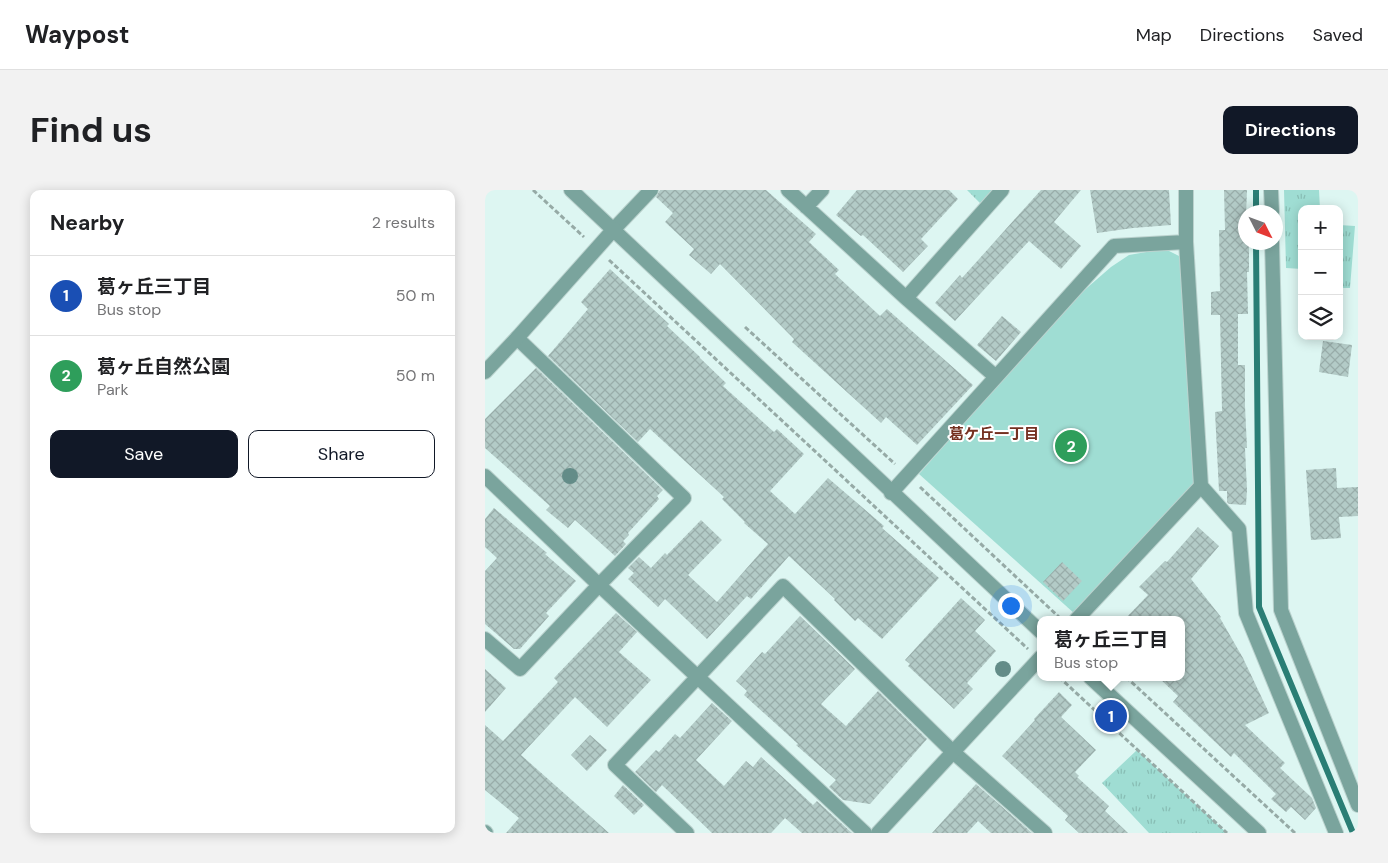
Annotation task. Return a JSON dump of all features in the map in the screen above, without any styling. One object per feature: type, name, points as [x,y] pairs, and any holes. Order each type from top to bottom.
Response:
[{"type":"street","points":[[571,190],[1037,628]]},
{"type":"street","points":[[485,372],[613,229],[651,190]]},
{"type":"street","points":[[788,190],[996,377]]},
{"type":"street","points":[[806,207],[822,190]]},
{"type":"street","points":[[906,298],[1002,190]]},
{"type":"street","points":[[1186,190],[1186,242],[1201,486],[1239,529],[1246,613],[1336,833]]},
{"type":"street","points":[[1271,190],[1272,205]]},
{"type":"street","points":[[891,493],[1114,246],[1186,242]]},
{"type":"street","points":[[1272,250],[1281,610],[1358,805]]},
{"type":"street","points":[[485,639],[520,669],[685,498],[517,338]]},
{"type":"street","points":[[485,476],[865,833]]},
{"type":"street","points":[[1080,616],[1201,486]]},
{"type":"street","points":[[687,833],[615,764],[783,586],[953,752],[1045,833]]},
{"type":"street","points":[[878,833],[1037,661]]},
{"type":"street","points":[[1095,681],[1259,833]]},
{"type":"path","points":[[533,190],[1037,655]]},
{"type":"path","points":[[740,322],[1059,616]]},
{"type":"path","points":[[1063,681],[1227,833]]},
{"type":"path","points":[[1129,681],[1295,833]]},
{"type":"green space","points":[[967,190],[992,190],[980,203]]},
{"type":"green space","points":[[1284,190],[1319,190],[1320,205],[1298,205],[1298,269],[1286,268]]},
{"type":"green space","points":[[1343,225],[1355,226],[1350,288],[1343,288]]},
{"type":"green space","points":[[1167,250],[1181,257],[1201,486],[1075,614],[919,474],[1073,300],[1111,267],[1129,255]]},
{"type":"green space","points":[[1137,750],[1227,833],[1149,833],[1102,783]]},
{"type":"building","points":[[660,190],[766,190],[816,234],[809,242],[839,270],[835,274],[880,316],[887,309],[973,385],[917,445],[886,417],[881,423],[792,342],[794,339],[720,264],[711,274],[689,255],[694,249],[665,222],[673,213],[656,197]]},
{"type":"building","points":[[857,190],[949,190],[958,199],[921,239],[928,246],[903,272],[863,235],[861,236],[836,215]]},
{"type":"building","points":[[1041,190],[1081,190],[1054,222],[1081,246],[1061,269],[1029,241],[955,321],[935,303],[960,275],[962,278]]},
{"type":"building","points":[[1090,190],[1169,190],[1171,225],[1097,233]]},
{"type":"building","points":[[1224,190],[1247,190],[1246,205],[1238,205],[1238,250],[1249,250],[1249,272],[1247,272],[1248,314],[1238,314],[1238,365],[1245,365],[1246,505],[1229,504],[1227,502],[1227,491],[1219,491],[1215,412],[1222,411],[1220,315],[1211,315],[1211,292],[1220,291],[1219,230],[1225,230]]},
{"type":"building","points":[[610,269],[669,324],[667,326],[726,383],[723,386],[774,432],[777,429],[804,454],[770,491],[795,514],[828,478],[884,526],[882,528],[939,578],[882,639],[858,618],[855,621],[835,599],[789,556],[751,599],[747,596],[707,639],[665,599],[658,607],[628,579],[634,573],[628,568],[639,557],[651,568],[665,553],[667,555],[701,520],[722,540],[688,575],[717,602],[768,544],[744,523],[722,499],[724,497],[650,429],[638,442],[548,356],[588,309],[581,302]]},
{"type":"building","points":[[1002,316],[1021,332],[996,361],[977,345]]},
{"type":"building","points":[[1323,341],[1352,345],[1348,377],[1319,372]]},
{"type":"building","points":[[536,368],[663,490],[657,496],[659,499],[628,533],[629,535],[623,541],[626,544],[615,556],[575,520],[568,528],[546,510],[550,506],[485,448],[485,419]]},
{"type":"building","points":[[1336,468],[1337,488],[1358,487],[1358,516],[1339,517],[1341,538],[1311,540],[1306,470]]},
{"type":"building","points":[[494,508],[547,553],[545,554],[576,581],[546,613],[549,616],[520,649],[514,649],[485,624],[485,571],[497,558],[485,547],[485,519]]},
{"type":"building","points":[[1198,527],[1219,546],[1191,579],[1221,617],[1269,713],[1245,725],[1285,763],[1280,768],[1312,798],[1316,808],[1305,820],[1291,807],[1286,812],[1271,799],[1276,794],[1234,753],[1231,757],[1173,702],[1178,696],[1162,681],[1185,681],[1185,616],[1128,616],[1148,595],[1139,587],[1165,561],[1167,562]]},
{"type":"building","points":[[1062,562],[1082,581],[1063,601],[1043,582]]},
{"type":"building","points":[[961,598],[985,620],[975,631],[996,651],[967,683],[973,689],[954,709],[908,666],[910,664],[905,660]]},
{"type":"building","points":[[616,613],[637,632],[619,652],[651,680],[607,727],[575,697],[521,755],[609,833],[506,833],[519,818],[485,790],[485,725],[503,741],[558,682],[554,678]]},
{"type":"building","points":[[800,616],[855,669],[821,704],[846,726],[878,691],[927,739],[870,804],[843,800],[829,787],[836,780],[744,695],[747,691],[736,681],[762,652],[765,654]]},
{"type":"building","points":[[485,669],[506,688],[485,712]]},
{"type":"building","points":[[1059,692],[1072,705],[1061,717],[1096,750],[1075,772],[1079,776],[1077,777],[1109,806],[1105,811],[1128,833],[1079,833],[1065,820],[1068,816],[1002,756]]},
{"type":"building","points":[[712,703],[732,721],[696,760],[724,786],[746,761],[753,767],[761,757],[813,805],[817,801],[852,833],[802,833],[785,818],[771,833],[712,833],[662,785],[656,792],[635,772],[656,750],[659,752],[675,734],[680,738]]},
{"type":"building","points":[[590,735],[607,750],[587,771],[571,755]]},
{"type":"building","points":[[976,784],[1032,833],[991,833],[978,821],[967,833],[932,833]]},
{"type":"building","points":[[623,785],[644,805],[634,815],[614,796]]},
{"type":"waterway","points":[[1256,190],[1256,205]]},
{"type":"waterway","points":[[1256,250],[1259,607],[1353,833]]},
{"type":"place","name":"葛ヶ丘自然公園","points":[[1071,446]]},
{"type":"place","name":"葛ヶ丘三丁目","points":[[1111,716]]},
{"type":"district","name":"葛ケ丘一丁目","points":[[994,434]]}]
